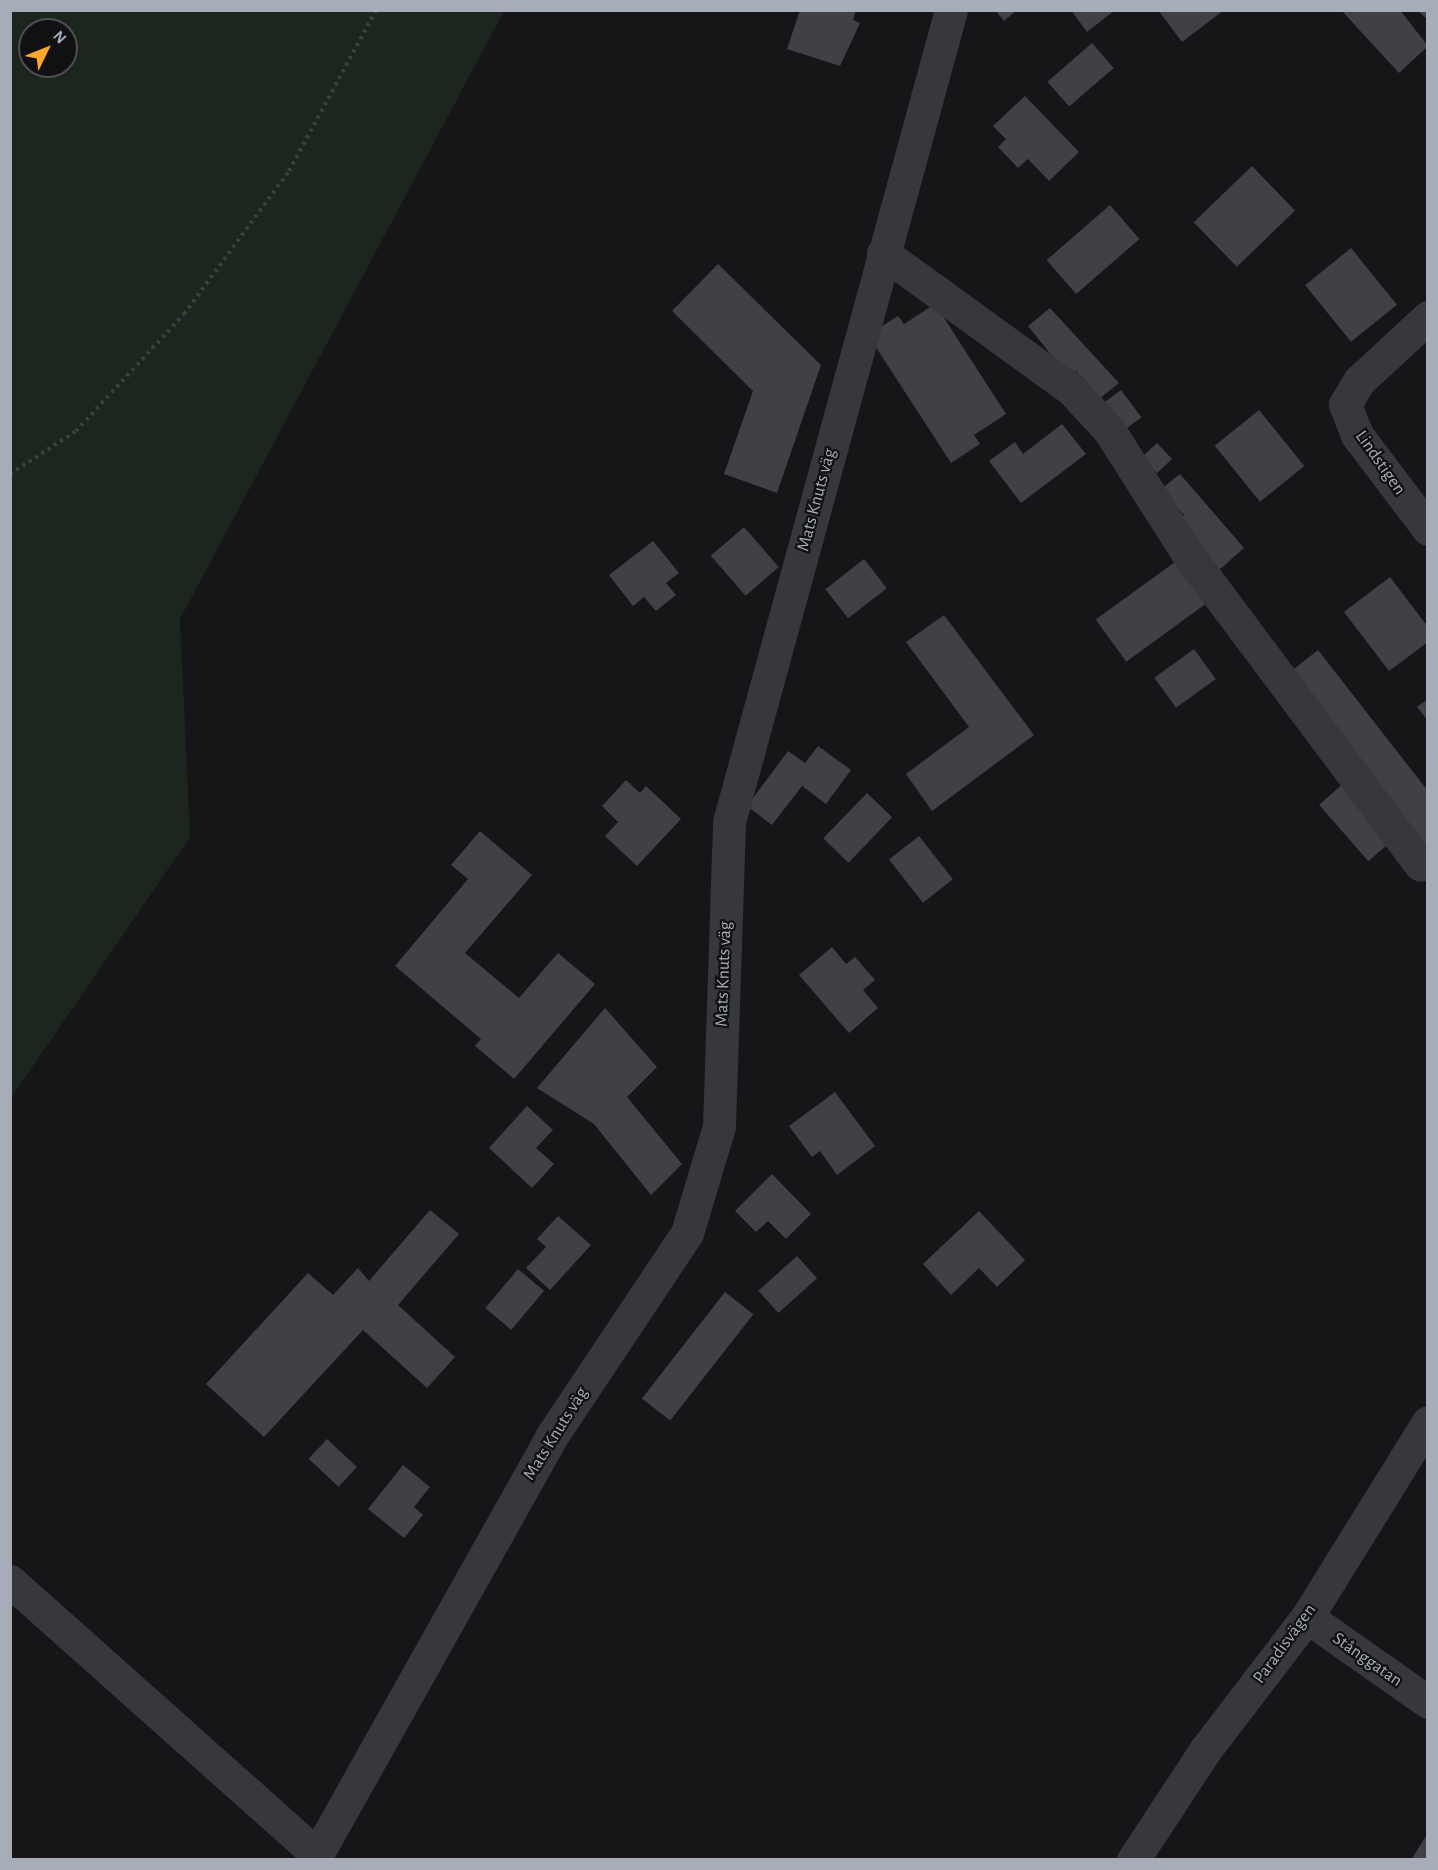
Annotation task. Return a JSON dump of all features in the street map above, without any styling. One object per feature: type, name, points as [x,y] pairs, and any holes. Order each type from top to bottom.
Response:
[{"type":"street","name":"Mats Knuts väg","points":[[315,1857],[551,1437],[687,1233],[719,1126],[729,822],[951,10]]},
{"type":"street","points":[[883,253],[1072,390],[1108,430],[1187,552],[1420,864]]},
{"type":"street","name":"Lindstigen","points":[[1428,317],[1359,381],[1345,404],[1357,435],[1428,529]]},
{"type":"street","name":"Paradisvägen","points":[[1134,1860],[1206,1749],[1307,1617],[1428,1422]]},
{"type":"street","points":[[10,1581],[315,1857]]},
{"type":"street","name":"Stånggatan","points":[[1307,1617],[1428,1702]]},
{"type":"path","points":[[10,474],[76,431],[184,314],[289,171],[376,10]]},
{"type":"shaded area","points":[[11,10],[504,11],[180,619],[190,837],[11,1098]]},
{"type":"building","points":[[800,10],[856,10],[853,20],[860,23],[840,66],[787,49]]},
{"type":"building","points":[[995,10],[1017,10],[1004,21]]},
{"type":"building","points":[[1071,10],[1115,10],[1087,32]]},
{"type":"building","points":[[1158,10],[1224,10],[1182,42]]},
{"type":"building","points":[[1341,10],[1400,10],[1428,46],[1399,73]]},
{"type":"building","points":[[1417,10],[1428,10],[1428,20]]},
{"type":"building","points":[[1092,43],[1114,68],[1069,107],[1047,82]]},
{"type":"building","points":[[1025,96],[1079,152],[1049,181],[1028,159],[1018,168],[998,147],[1006,139],[993,126]]},
{"type":"building","points":[[1252,166],[1295,211],[1237,267],[1194,222]]},
{"type":"building","points":[[1110,205],[1140,239],[1076,294],[1047,260]]},
{"type":"building","points":[[1351,248],[1397,305],[1351,342],[1305,285]]},
{"type":"building","points":[[718,264],[821,365],[777,493],[724,474],[753,391],[672,311]]},
{"type":"building","points":[[935,304],[1006,414],[974,435],[980,444],[951,463],[868,335],[898,316],[904,324]]},
{"type":"building","points":[[1050,308],[1119,383],[1099,399],[1076,371],[1069,377],[1028,326]]},
{"type":"building","points":[[1121,390],[1141,417],[1123,431],[1103,404]]},
{"type":"building","points":[[1259,410],[1304,466],[1260,502],[1215,446]]},
{"type":"building","points":[[1062,424],[1086,454],[1021,503],[989,461],[1015,442],[1023,454]]},
{"type":"building","points":[[1157,443],[1172,459],[1157,473],[1142,457]]},
{"type":"building","points":[[1180,474],[1244,548],[1218,571],[1176,522],[1184,515],[1161,489]]},
{"type":"building","points":[[744,527],[779,567],[746,596],[711,556]]},
{"type":"building","points":[[653,541],[679,573],[666,583],[676,595],[656,611],[644,597],[633,606],[609,575]]},
{"type":"building","points":[[864,559],[887,588],[848,618],[825,589]]},
{"type":"building","points":[[1175,562],[1206,604],[1126,662],[1096,620]]},
{"type":"building","points":[[1390,577],[1428,627],[1428,642],[1389,671],[1344,612]]},
{"type":"building","points":[[944,615],[1034,735],[932,811],[906,774],[969,727],[906,642]]},
{"type":"building","points":[[1194,649],[1216,679],[1176,708],[1154,678]]},
{"type":"building","points":[[1318,650],[1428,791],[1428,858],[1285,676]]},
{"type":"building","points":[[1428,699],[1428,721],[1417,707]]},
{"type":"building","points":[[818,746],[851,770],[826,804],[802,786],[772,825],[747,806],[788,751],[805,763]]},
{"type":"building","points":[[626,780],[640,793],[646,786],[681,819],[637,866],[605,836],[618,822],[602,806]]},
{"type":"building","points":[[1344,783],[1393,840],[1368,861],[1319,805]]},
{"type":"building","points":[[867,793],[892,817],[848,863],[823,838]]},
{"type":"building","points":[[480,831],[532,875],[465,953],[519,998],[558,953],[595,984],[514,1079],[475,1046],[481,1039],[395,966],[468,879],[451,865]]},
{"type":"building","points":[[919,836],[953,879],[923,903],[889,859]]},
{"type":"building","points":[[832,947],[846,964],[855,957],[875,980],[863,990],[878,1008],[849,1033],[799,975]]},
{"type":"building","points":[[605,1008],[657,1067],[627,1097],[682,1164],[651,1195],[594,1124],[537,1088]]},
{"type":"building","points":[[835,1092],[875,1146],[837,1175],[820,1151],[812,1157],[789,1126]]},
{"type":"building","points":[[527,1106],[553,1130],[536,1148],[554,1164],[532,1188],[489,1148]]},
{"type":"building","points":[[772,1174],[811,1214],[786,1239],[768,1221],[756,1232],[735,1211]]},
{"type":"building","points":[[430,1210],[459,1234],[398,1305],[455,1357],[427,1388],[363,1330],[264,1437],[206,1384],[308,1273],[333,1295],[358,1268],[369,1281]]},
{"type":"building","points":[[979,1211],[1025,1260],[997,1287],[979,1268],[951,1295],[923,1264]]},
{"type":"building","points":[[558,1216],[591,1245],[550,1290],[526,1268],[546,1247],[537,1239]]},
{"type":"building","points":[[797,1256],[817,1278],[778,1313],[758,1291]]},
{"type":"building","points":[[518,1269],[544,1291],[511,1330],[485,1308]]},
{"type":"building","points":[[725,1292],[753,1314],[670,1421],[642,1398]]},
{"type":"building","points":[[327,1439],[357,1467],[339,1487],[309,1459]]},
{"type":"building","points":[[403,1465],[430,1487],[414,1507],[423,1515],[404,1538],[368,1509]]},
{"type":"building","points":[[1428,1833],[1428,1860],[1411,1860]]}]
